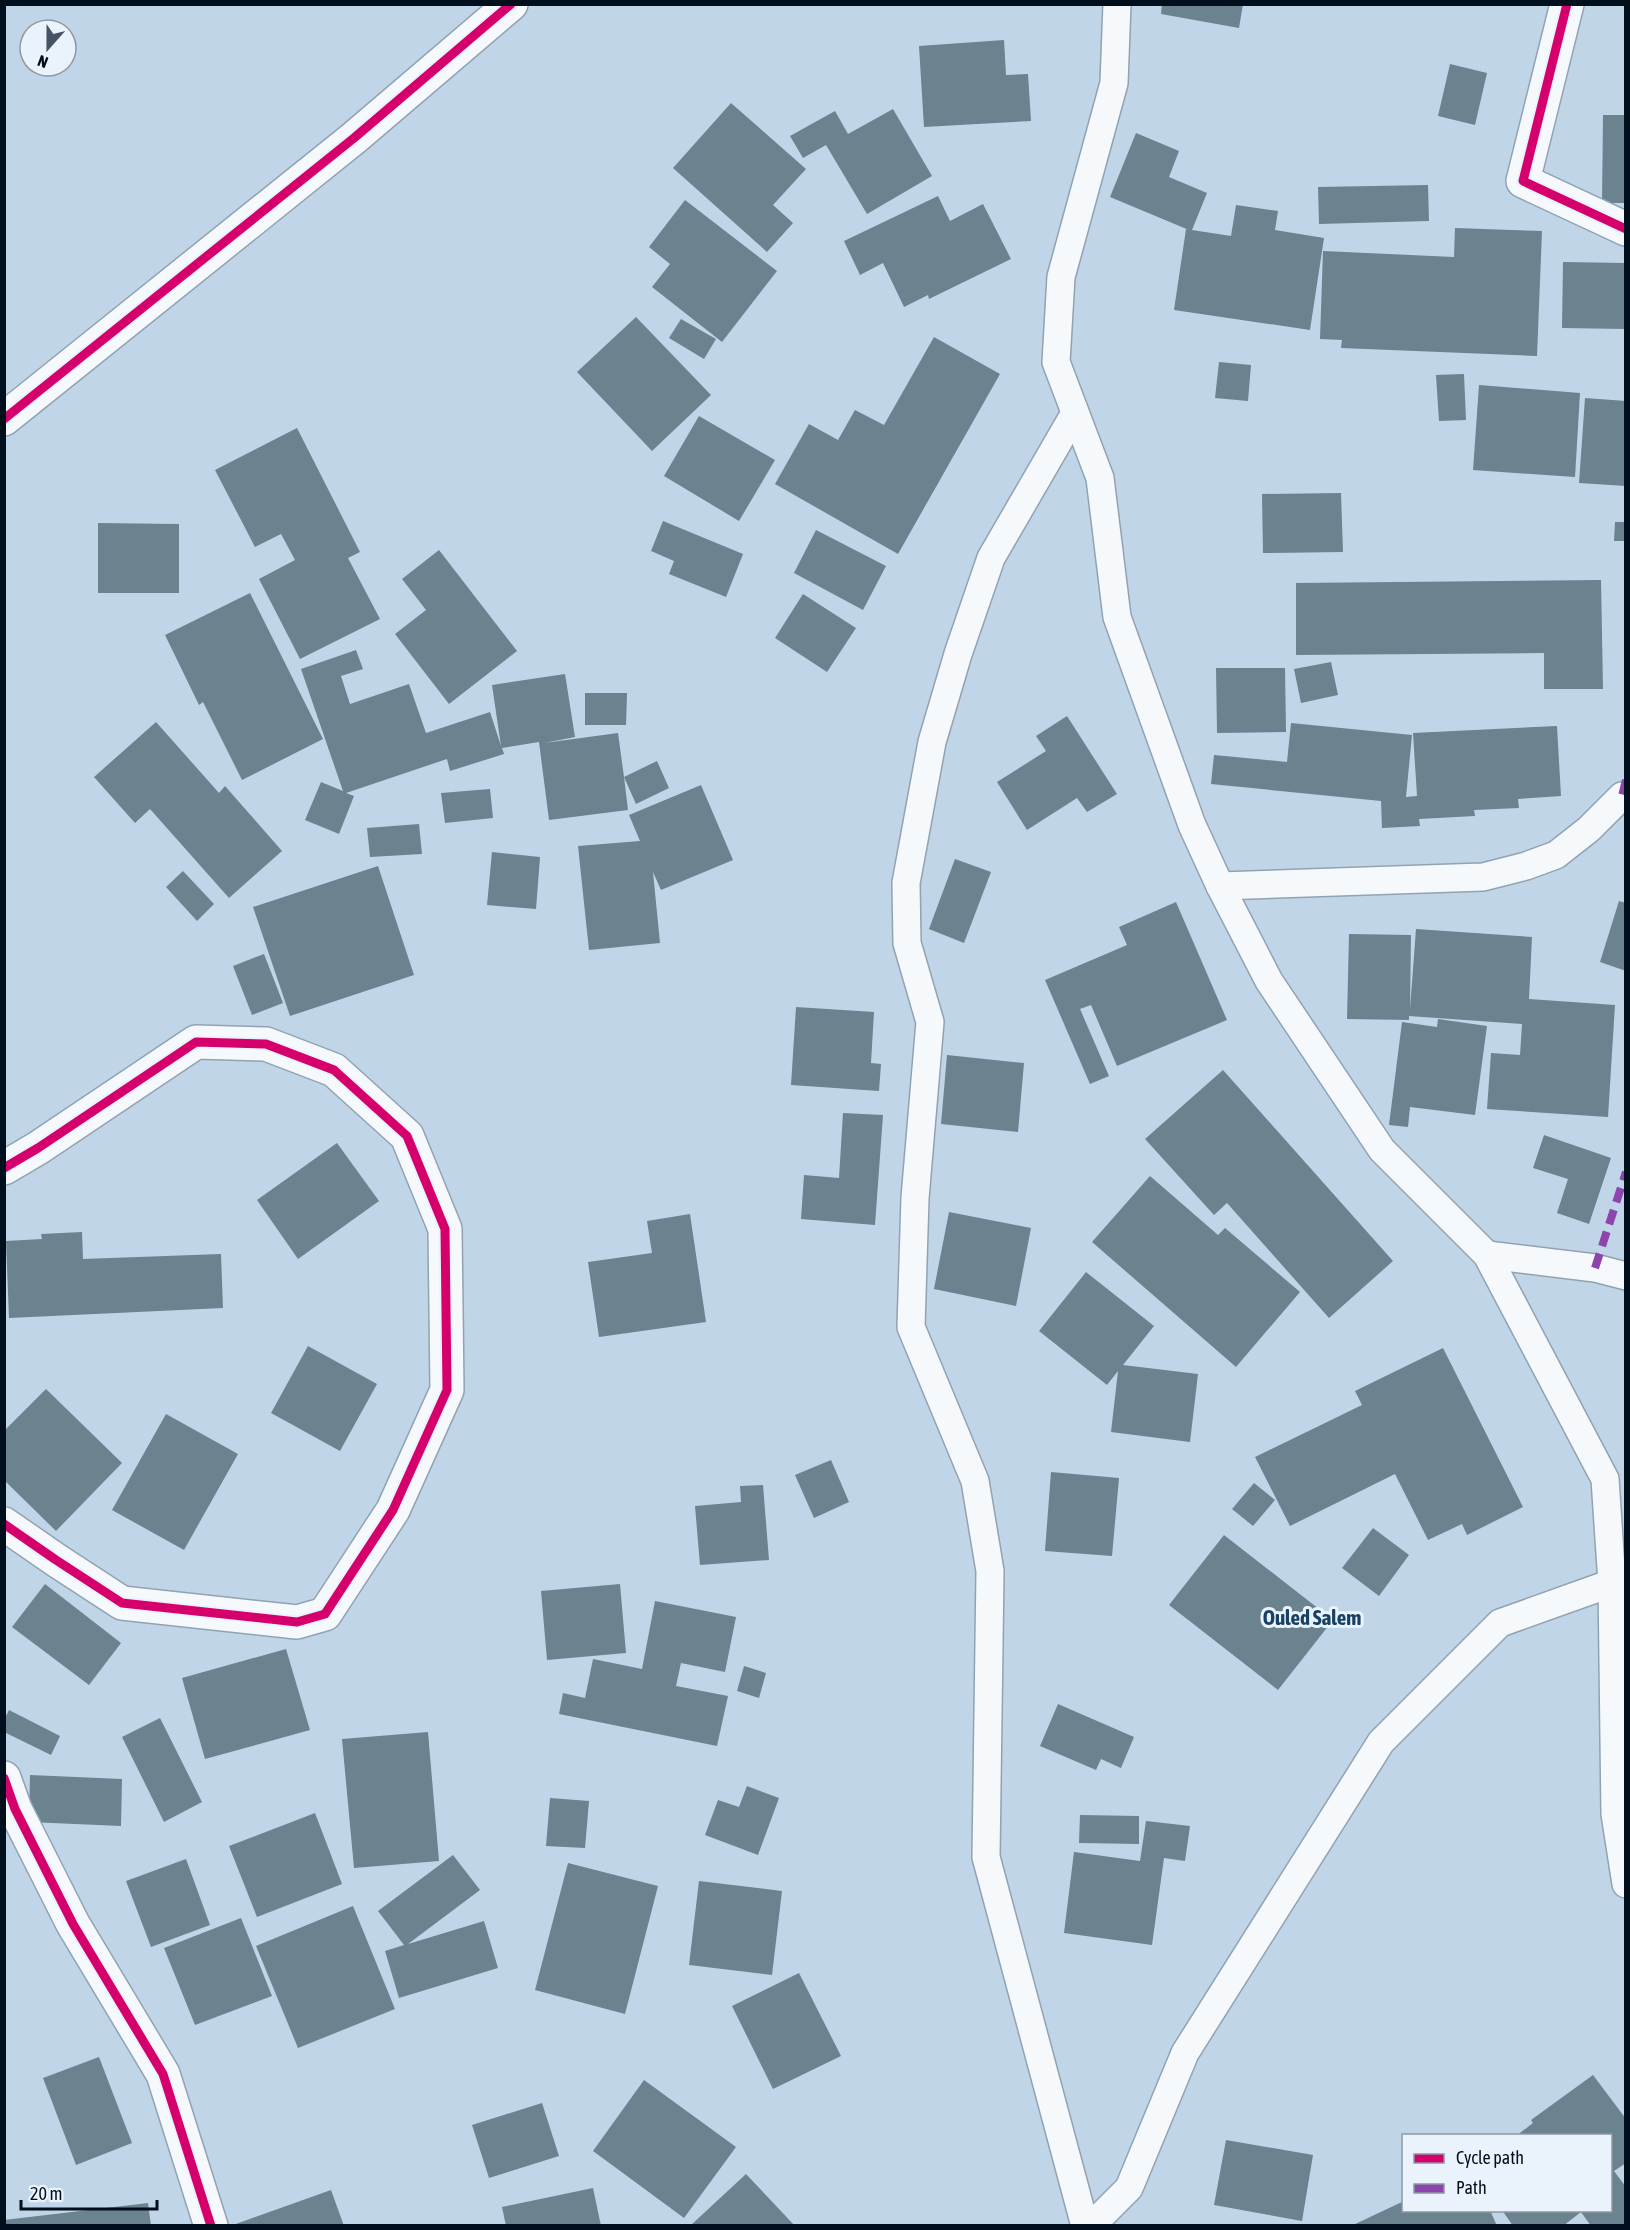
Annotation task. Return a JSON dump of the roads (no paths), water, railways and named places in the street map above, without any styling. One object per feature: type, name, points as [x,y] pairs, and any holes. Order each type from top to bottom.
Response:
[{"type":"street","points":[[4,418],[354,138],[511,4]]},
{"type":"street","points":[[1568,4],[1523,181],[1626,229]]},
{"type":"street","points":[[4,1524],[122,1603],[297,1622],[325,1614],[393,1510],[447,1390],[445,1229],[407,1136],[334,1070],[266,1044],[196,1042],[6,1163]]},
{"type":"street","points":[[4,1778],[15,1809],[73,1924],[163,2074],[211,2226]]},
{"type":"lane","points":[[1117,4],[1114,83],[1061,277],[1056,362],[1100,478],[1117,617],[1192,825],[1220,886],[1269,981],[1382,1150],[1488,1255],[1605,1479],[1612,1583],[1615,1814],[1626,1884]]},
{"type":"lane","points":[[1075,413],[991,558],[958,654],[932,742],[906,883],[907,943],[930,1022],[915,1198],[911,1327],[975,1481],[990,1571],[986,1857],[1085,2226]]},
{"type":"lane","points":[[1220,886],[1483,877],[1526,866],[1556,855],[1589,829],[1622,796]]},
{"type":"lane","points":[[1488,1255],[1595,1268],[1626,1276]]},
{"type":"lane","points":[[1091,2226],[1129,2188],[1185,2053],[1381,1742],[1500,1623],[1612,1583]]},
{"type":"district","name":"Ouled Salem","points":[[1312,1617]]}]
